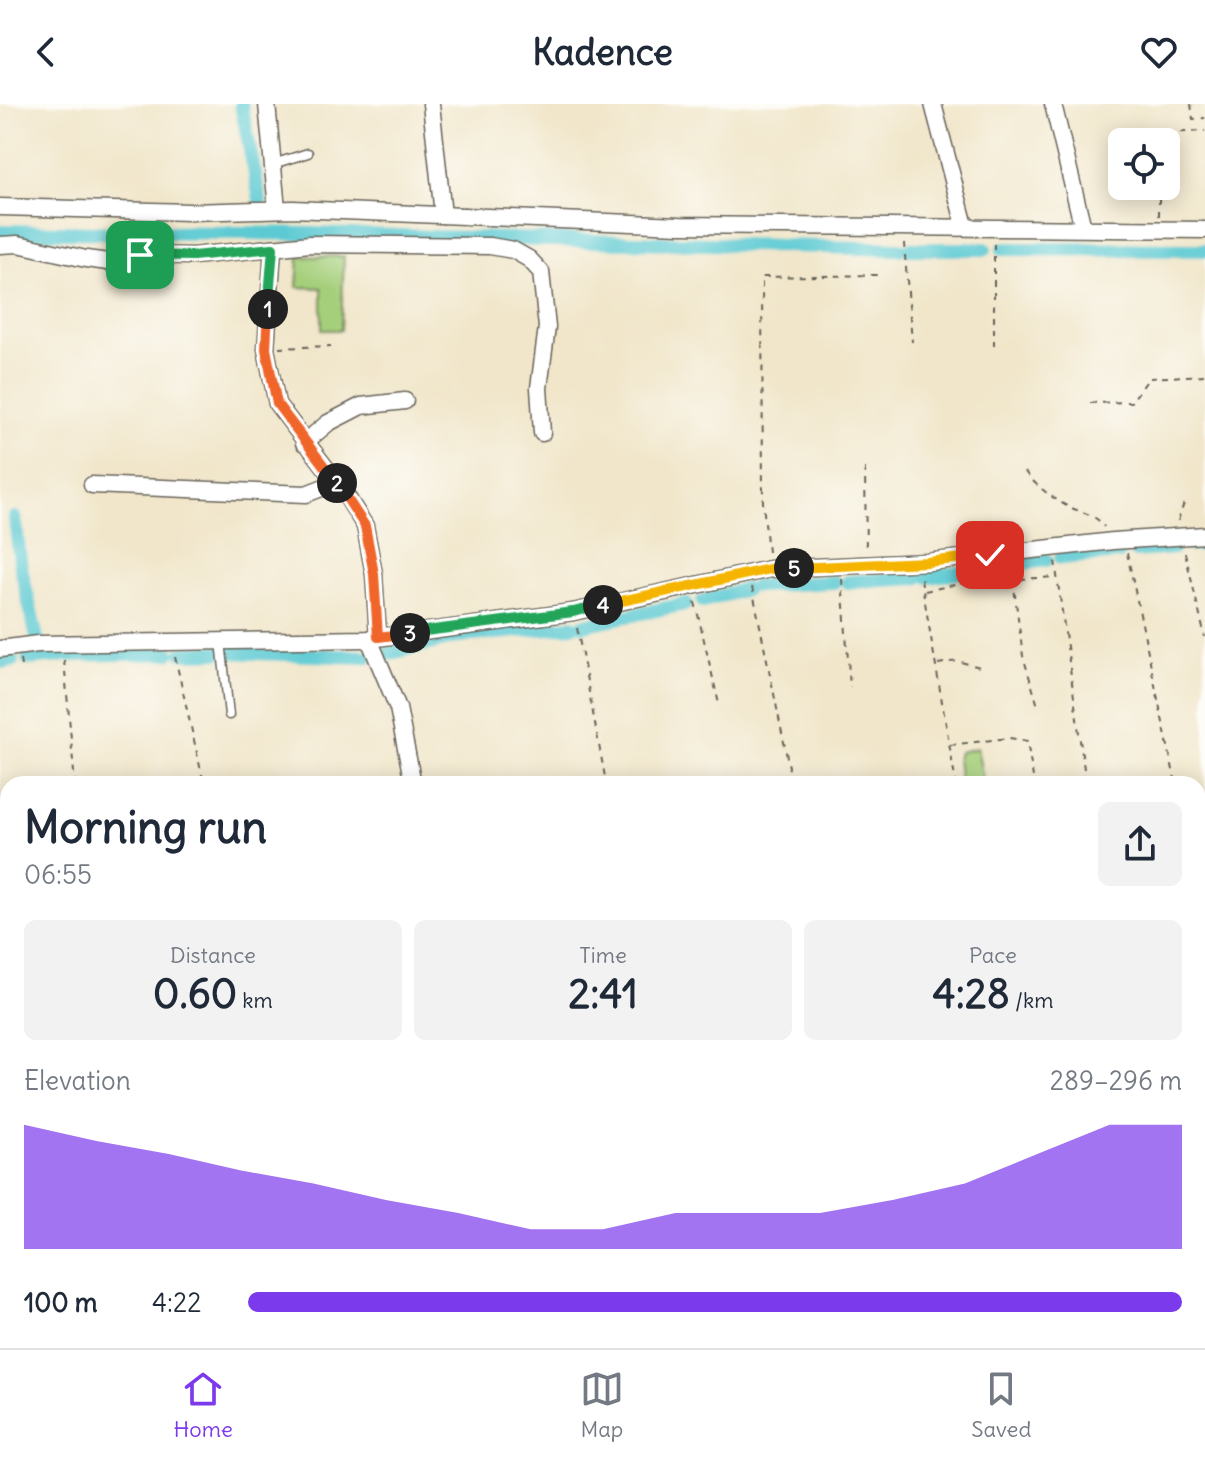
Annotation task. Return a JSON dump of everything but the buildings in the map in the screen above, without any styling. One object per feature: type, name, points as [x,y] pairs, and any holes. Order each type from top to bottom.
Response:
[{"type":"street","points":[[267,104],[277,209]]},
{"type":"street","points":[[431,104],[443,215]]},
{"type":"street","points":[[933,104],[965,226]]},
{"type":"street","points":[[1053,104],[1083,228]]},
{"type":"street","points":[[0,207],[190,212],[277,209],[680,225],[1205,230]]},
{"type":"street","points":[[0,245],[18,244],[123,264],[140,255],[193,256],[310,244],[490,246],[513,250],[529,259],[541,272],[547,327],[539,388],[542,433]]},
{"type":"street","points":[[273,248],[266,349],[277,404],[337,482],[365,526],[374,574],[374,638],[398,708],[411,776]]},
{"type":"street","points":[[304,443],[328,423],[361,406],[405,401]]},
{"type":"street","points":[[92,485],[306,494],[337,482]]},
{"type":"street","points":[[0,649],[62,643],[374,638],[573,612],[770,569],[918,562],[1205,535]]},
{"type":"lane","points":[[273,164],[308,153]]},
{"type":"lane","points":[[221,640],[229,715]]},
{"type":"path","points":[[1191,104],[1193,119],[1205,118]]},
{"type":"path","points":[[1180,132],[1205,131]]},
{"type":"path","points":[[1159,200],[1160,230]]},
{"type":"path","points":[[903,226],[912,342]]},
{"type":"path","points":[[994,226],[994,346]]},
{"type":"path","points":[[770,569],[763,503],[762,277],[877,275]]},
{"type":"path","points":[[266,349],[331,346]]},
{"type":"path","points":[[1090,403],[1131,402],[1149,378],[1205,375]]},
{"type":"path","points":[[865,468],[866,565]]},
{"type":"path","points":[[1025,472],[1051,496],[1100,520],[1119,541],[1174,776]]},
{"type":"path","points":[[1184,503],[1176,537],[1205,637]]},
{"type":"path","points":[[1054,548],[1084,769]]},
{"type":"path","points":[[918,562],[955,776]]},
{"type":"path","points":[[841,566],[850,687]]},
{"type":"path","points":[[749,574],[789,767],[786,776]]},
{"type":"path","points":[[924,592],[968,582],[1056,577]]},
{"type":"path","points":[[1013,579],[1023,656],[1038,706]]},
{"type":"path","points":[[691,586],[719,704]]},
{"type":"path","points":[[573,612],[605,776]]},
{"type":"path","points":[[174,641],[183,700],[202,776]]},
{"type":"path","points":[[62,643],[74,776]]},
{"type":"path","points":[[937,665],[957,661],[980,667]]},
{"type":"path","points":[[950,745],[1009,738],[1027,741],[1033,776]]},
{"type":"green space","points":[[344,256],[341,330],[322,330],[322,288],[297,287],[299,257]]},
{"type":"green space","points":[[977,748],[982,776],[959,776],[959,752]]},
{"type":"waterway","points":[[241,104],[260,200]]},
{"type":"waterway","points":[[0,231],[355,235]]},
{"type":"waterway","points":[[361,235],[899,249]]},
{"type":"waterway","points":[[909,249],[985,249]]},
{"type":"waterway","points":[[1003,249],[1205,250]]},
{"type":"waterway","points":[[15,518],[21,568],[37,638]]},
{"type":"waterway","points":[[1191,545],[1205,545]]},
{"type":"waterway","points":[[1135,551],[1173,548]]},
{"type":"waterway","points":[[1061,558],[1119,553]]},
{"type":"waterway","points":[[928,577],[1046,560]]},
{"type":"waterway","points":[[848,582],[917,578]]},
{"type":"waterway","points":[[756,586],[834,582]]},
{"type":"waterway","points":[[703,601],[746,589]]},
{"type":"waterway","points":[[583,625],[686,604]]},
{"type":"waterway","points":[[383,655],[461,636],[572,626]]},
{"type":"waterway","points":[[182,653],[218,652]]},
{"type":"waterway","points":[[227,652],[366,657]]},
{"type":"waterway","points":[[68,655],[169,653]]},
{"type":"waterway","points":[[28,659],[60,656]]},
{"type":"waterway","points":[[0,662],[12,661]]},
{"type":"route","points":[[140,255],[193,256],[273,248],[266,349],[277,404],[342,489],[365,526],[374,574],[378,637],[573,612],[770,569],[927,562],[990,555]]}]
